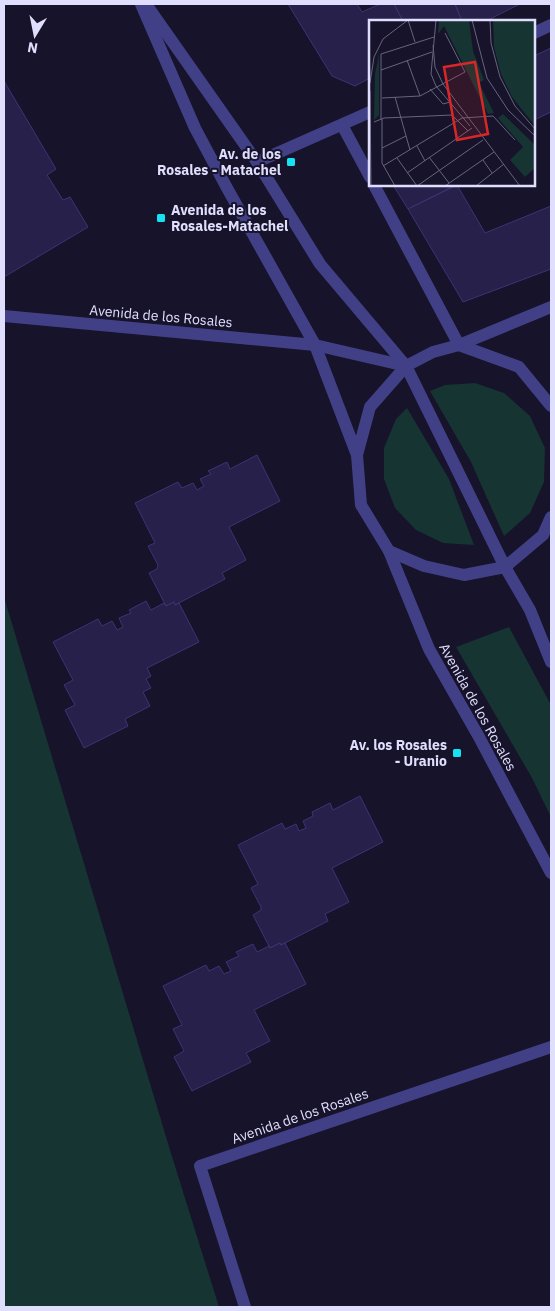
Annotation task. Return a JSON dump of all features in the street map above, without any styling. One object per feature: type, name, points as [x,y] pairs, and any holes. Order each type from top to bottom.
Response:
[{"type":"street","name":"Avenida de los Rosales","points":[[140,4],[195,128],[315,345],[356,455],[361,505],[389,551],[429,649],[479,737],[551,873]]},
{"type":"street","points":[[146,4],[257,162],[320,264],[406,366],[505,567],[530,610],[551,662]]},
{"type":"street","points":[[535,33],[551,25]]},
{"type":"street","points":[[257,162],[369,112]]},
{"type":"street","points":[[342,125],[369,175]]},
{"type":"street","points":[[375,186],[459,345],[518,367],[551,406]]},
{"type":"street","name":"Avenida de los Rosales","points":[[356,455],[370,407],[406,366],[433,352],[459,345],[551,307]]},
{"type":"street","name":"Avenida de los Rosales","points":[[4,316],[315,345],[406,366]]},
{"type":"street","points":[[389,551],[424,566],[464,575],[505,567],[543,535],[551,517]]},
{"type":"street","name":"Avenida de los Rosales","points":[[245,1307],[200,1166],[551,1046]]},
{"type":"green space","points":[[475,383],[504,393],[530,416],[545,448],[544,482],[530,513],[504,536],[471,462],[430,391],[445,385]]},
{"type":"green space","points":[[407,408],[449,479],[474,545],[443,543],[416,530],[395,508],[384,479],[384,448],[396,419]]},
{"type":"green space","points":[[4,597],[170,1150],[219,1307],[4,1307]]},
{"type":"green space","points":[[509,627],[551,705],[551,817],[532,778],[456,647]]},
{"type":"building","points":[[288,4],[357,4],[362,12],[380,4],[394,4],[402,20],[369,20],[369,79],[355,86],[332,76]]},
{"type":"building","points":[[394,4],[455,4],[462,20],[402,20]]},
{"type":"building","points":[[455,4],[520,4],[488,20],[462,20]]},
{"type":"building","points":[[551,48],[551,112],[535,120],[535,56]]},
{"type":"building","points":[[4,81],[56,169],[47,175],[63,200],[70,197],[88,227],[4,277]]},
{"type":"building","points":[[394,186],[454,186],[408,209]]},
{"type":"building","points":[[458,186],[485,233],[551,206],[551,269],[463,302],[408,209]]},
{"type":"building","points":[[257,455],[280,501],[229,527],[246,560],[222,573],[225,579],[175,605],[174,602],[166,606],[149,573],[157,569],[158,565],[148,546],[155,543],[135,503],[178,482],[182,488],[193,483],[197,490],[204,486],[200,479],[211,474],[208,471],[227,462],[230,469]]},
{"type":"building","points":[[146,601],[151,610],[164,603],[166,606],[174,602],[175,605],[179,603],[199,642],[147,668],[151,676],[146,679],[151,688],[143,692],[150,706],[125,719],[128,726],[84,748],[65,710],[75,705],[64,685],[73,680],[53,642],[98,619],[102,626],[112,621],[117,630],[123,627],[119,618],[131,613],[129,610]]},
{"type":"building","points":[[360,796],[383,842],[332,868],[349,902],[325,914],[328,921],[281,945],[280,943],[270,948],[253,915],[261,910],[251,888],[258,884],[238,845],[282,823],[285,829],[296,824],[299,831],[306,828],[303,821],[313,816],[312,812],[330,803],[333,810]]},
{"type":"building","points":[[280,943],[281,945],[285,943],[306,984],[254,1010],[270,1041],[246,1053],[251,1062],[192,1091],[174,1057],[184,1051],[173,1029],[182,1025],[163,986],[206,965],[209,971],[219,966],[224,974],[231,971],[226,962],[239,956],[236,952],[253,944],[257,952]]},
{"type":"place","name":"Av. de los Rosales - Matachel","points":[[291,162]]},
{"type":"place","name":"Avenida de los Rosales-Matachel","points":[[161,218]]},
{"type":"place","name":"Av. los Rosales - Uranio","points":[[457,753]]}]
